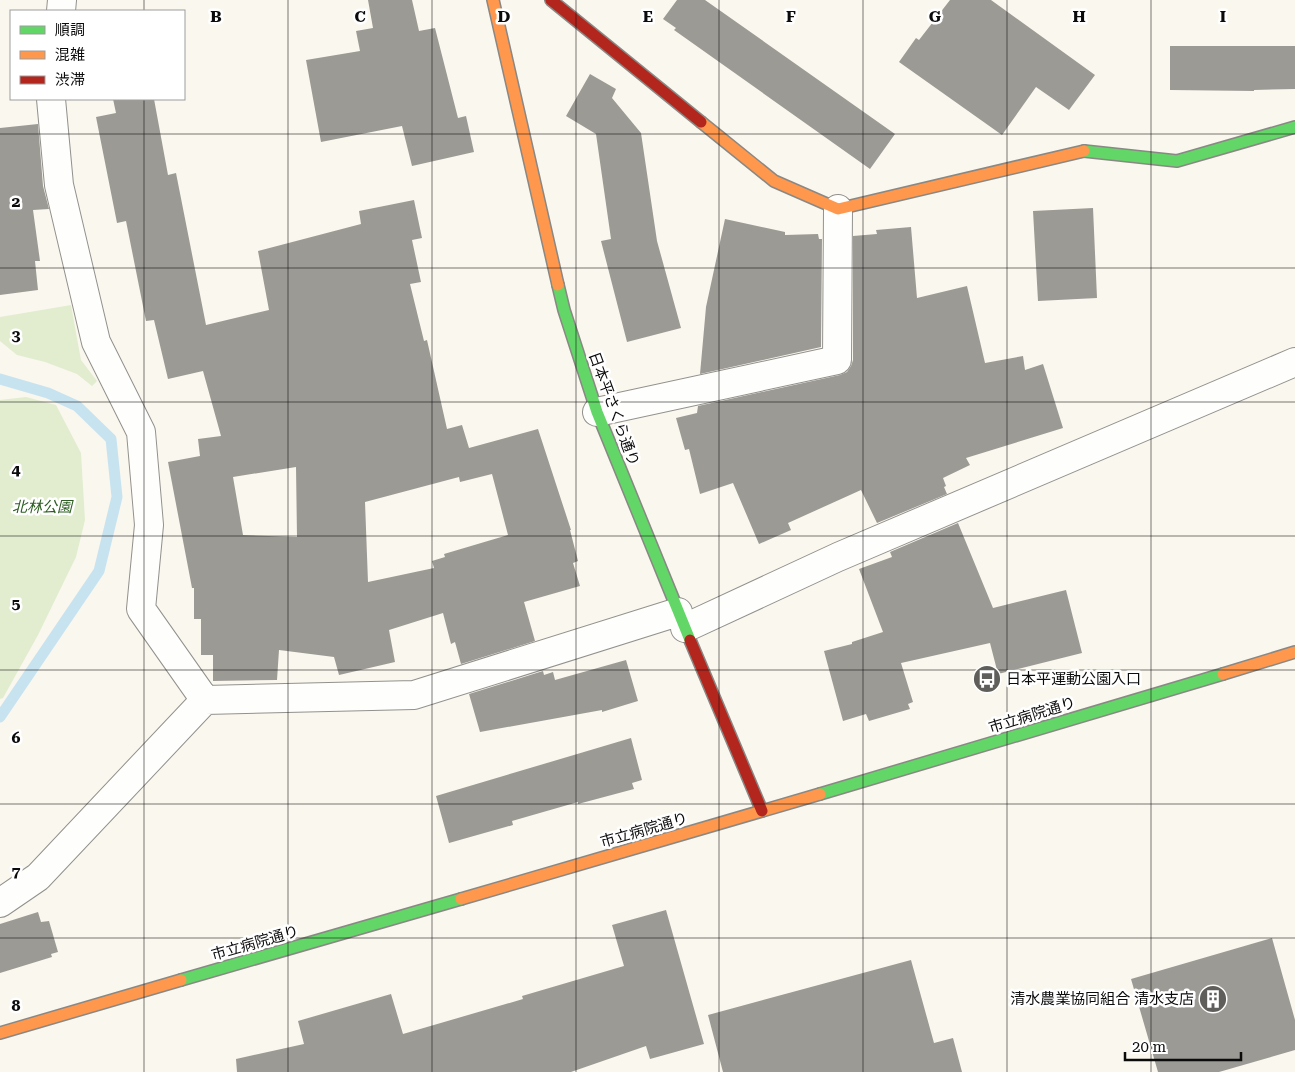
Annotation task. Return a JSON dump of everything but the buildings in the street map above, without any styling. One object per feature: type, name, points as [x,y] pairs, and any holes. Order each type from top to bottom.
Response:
[{"type":"street","name":"日本平さくら通り","points":[[494,0],[564,310],[597,412],[762,811]]},
{"type":"street","points":[[552,0],[774,181],[838,209],[1081,151],[1177,161],[1295,127]]},
{"type":"street","points":[[50,100],[59,185],[96,342],[141,432],[148,525],[141,609],[206,700]]},
{"type":"street","points":[[597,412],[837,360],[838,209]]},
{"type":"street","points":[[0,903],[38,877],[206,700],[414,695],[682,620],[838,557],[1295,362]]},
{"type":"street","name":"市立病院通り","points":[[0,1033],[762,811],[1295,652]]},
{"type":"green space","points":[[71,305],[81,360],[97,381],[92,386],[77,374],[45,362],[17,355],[0,341],[0,317]]},
{"type":"green space","name":"北林公園","points":[[26,397],[56,405],[81,453],[85,520],[76,557],[38,635],[3,698],[0,699],[0,400]]},
{"type":"waterway","points":[[0,379],[48,393],[77,406],[111,439],[117,497],[99,571],[0,717]]},
{"type":"traffic: fast","points":[[1084,151],[1177,161],[1295,127]]},
{"type":"traffic: fast","points":[[558,285],[564,310],[597,412],[690,640]]},
{"type":"traffic: fast","points":[[820,794],[1223,674]]},
{"type":"traffic: fast","points":[[181,980],[461,899]]},
{"type":"traffic: slow","points":[[493,0],[558,285]]},
{"type":"traffic: slow","points":[[701,122],[774,181],[838,209],[1084,151]]},
{"type":"traffic: slow","points":[[1223,674],[1295,652]]},
{"type":"traffic: slow","points":[[461,899],[820,794]]},
{"type":"traffic: slow","points":[[0,1033],[181,980]]},
{"type":"traffic: jam","points":[[551,0],[701,122]]},
{"type":"traffic: jam","points":[[690,640],[762,811]]},
{"type":"place","name":"日本平運動公園入口","points":[[987,679]]},
{"type":"place","name":"清水農業協同組合 清水支店","points":[[1213,999]]}]
